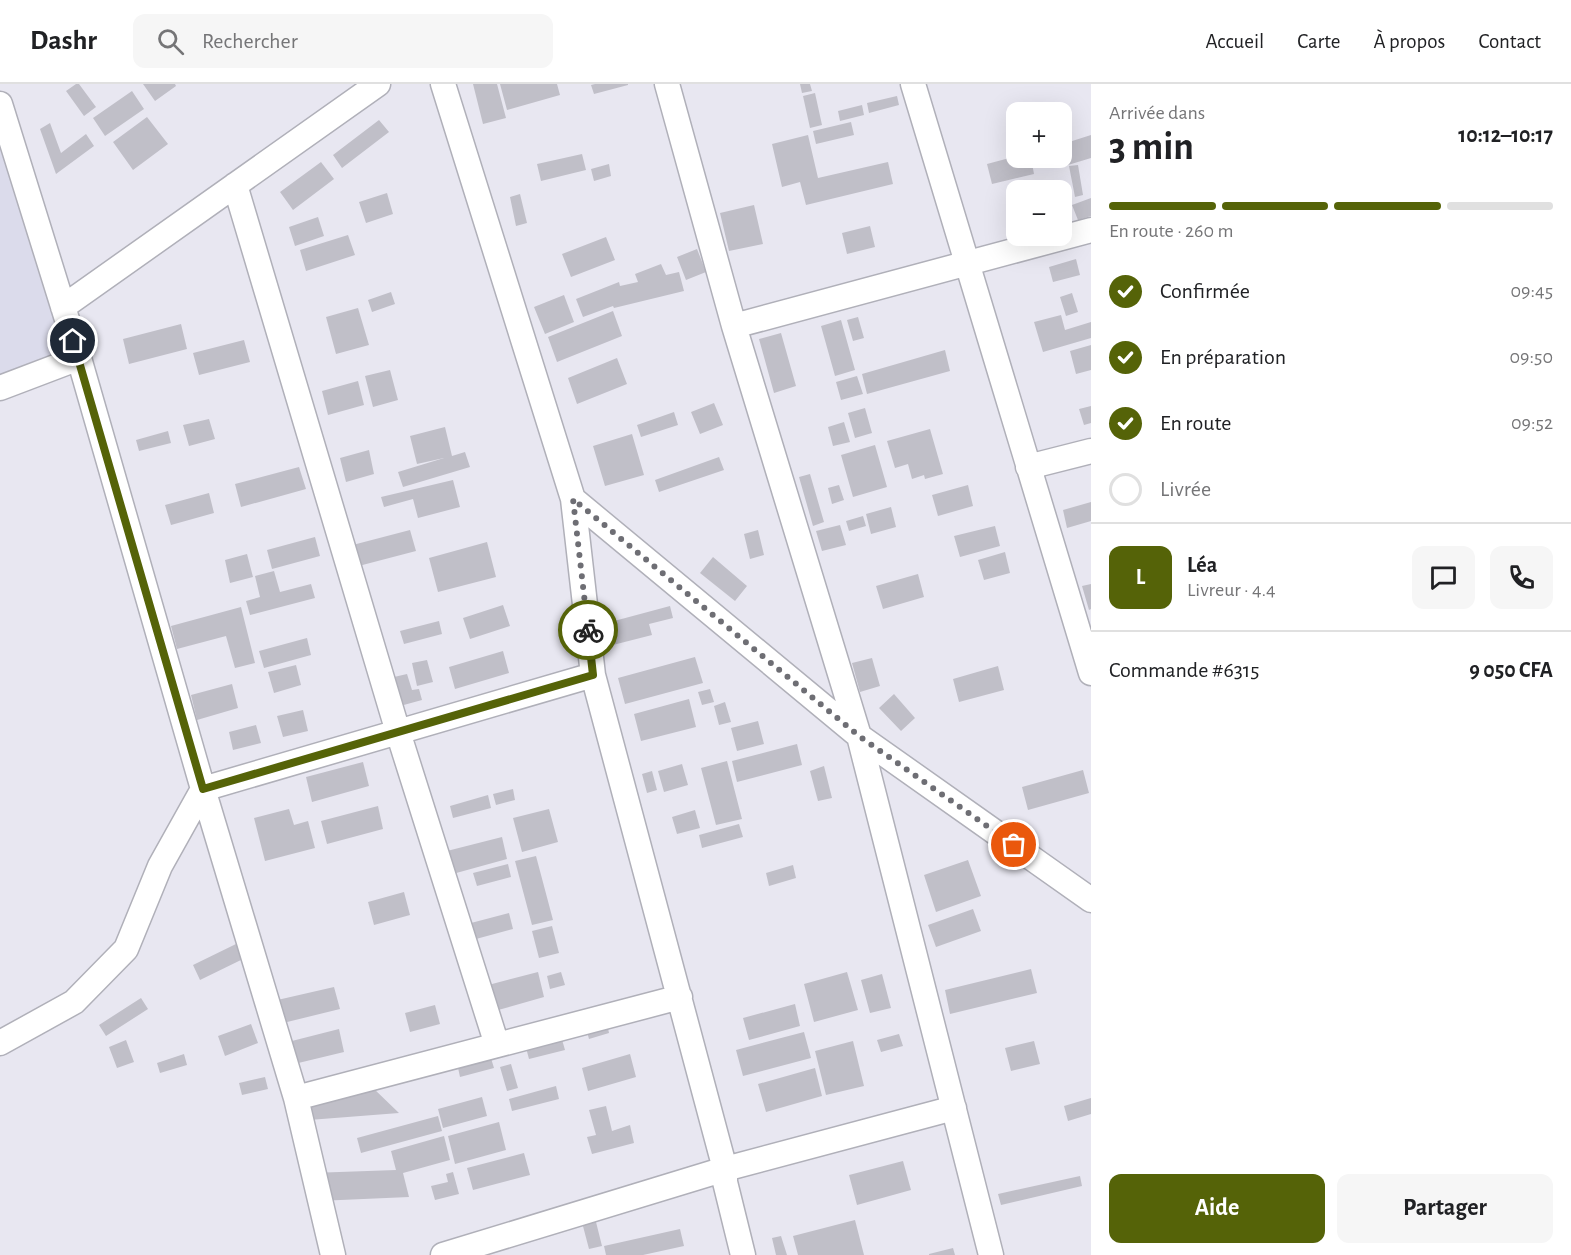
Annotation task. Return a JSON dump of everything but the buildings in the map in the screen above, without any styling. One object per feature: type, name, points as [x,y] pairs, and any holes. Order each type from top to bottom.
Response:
[{"type":"street","points":[[63,307],[378,84]]},
{"type":"street","points":[[442,84],[573,499],[593,675],[725,1169],[725,1182],[743,1255]]},
{"type":"street","points":[[667,84],[734,326],[859,736],[991,1255]]},
{"type":"street","points":[[913,84],[969,263],[1028,467],[1086,640],[1091,673]]},
{"type":"street","points":[[0,104],[79,358],[203,789],[296,1098],[333,1255]]},
{"type":"street","points":[[235,185],[398,732],[497,1045]]},
{"type":"street","points":[[734,326],[1091,230]]},
{"type":"street","points":[[0,388],[79,358]]},
{"type":"street","points":[[1028,467],[1091,451]]},
{"type":"street","points":[[573,499],[859,736],[1091,900]]},
{"type":"street","points":[[0,1043],[74,1002],[126,949],[160,866],[203,789],[593,675]]},
{"type":"street","points":[[296,1098],[680,997]]},
{"type":"street","points":[[443,1255],[498,1247],[725,1169],[954,1108]]},
{"type":"shaded area","points":[[0,104],[79,358],[0,388]]},
{"type":"way so far","points":[[588,630],[573,499],[859,736],[1014,845]]},
{"type":"route","points":[[73,341],[203,789],[593,675],[588,630]]}]
